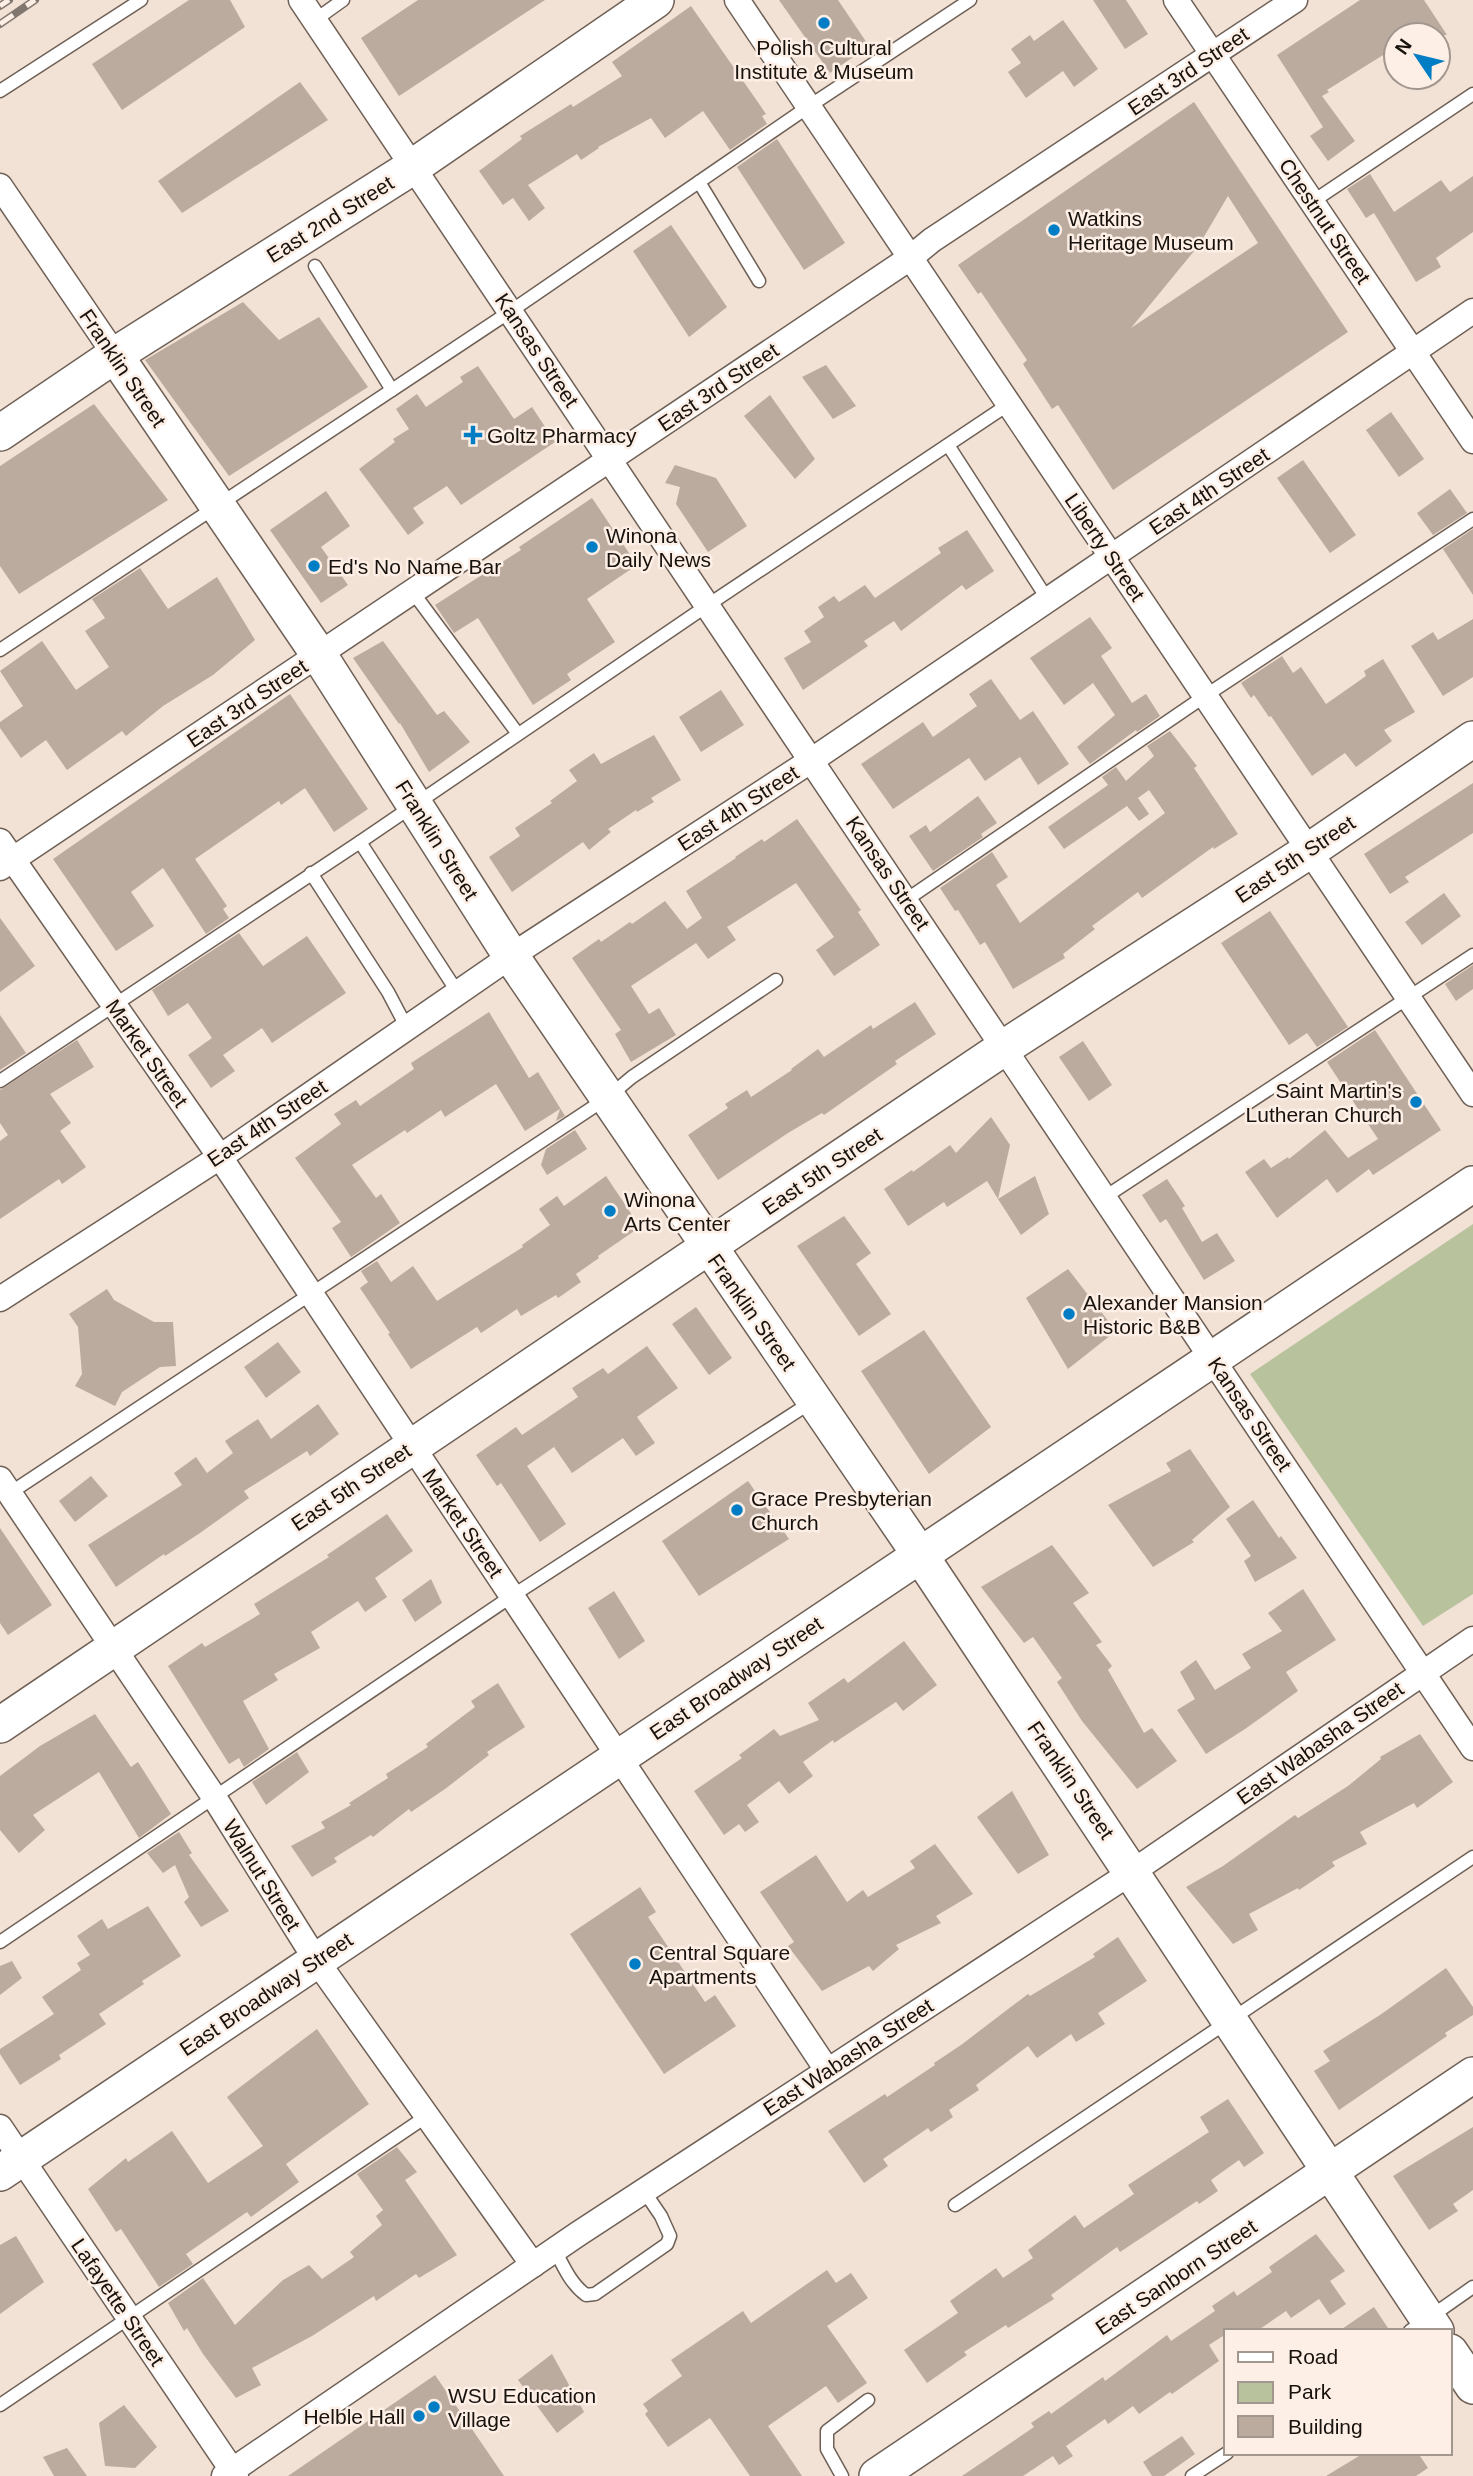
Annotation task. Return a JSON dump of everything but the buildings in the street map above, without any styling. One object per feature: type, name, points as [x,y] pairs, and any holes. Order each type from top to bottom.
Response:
[{"type":"street","name":"East 2nd Street","points":[[0,433],[115,355],[414,166],[656,0]]},
{"type":"street","name":"Liberty Street","points":[[737,0],[1473,1094]]},
{"type":"street","name":"Chestnut Street","points":[[1176,0],[1473,441]]},
{"type":"street","name":"East 3rd Street","points":[[4,856],[319,655],[910,258],[932,240],[1295,0]]},
{"type":"street","name":"Kansas Street","points":[[308,10],[1473,1748]]},
{"type":"street","name":"Franklin Street","points":[[2,193],[319,655],[511,956],[920,1555],[1132,1872],[1331,2173],[1425,2327]]},
{"type":"street","name":"East 4th Street","points":[[0,1299],[220,1157],[511,956],[812,760],[1414,354],[1473,311]]},
{"type":"street","name":"East 5th Street","points":[[0,1726],[708,1247],[1005,1048],[1309,851],[1473,739]]},
{"type":"street","name":"Market Street","points":[[4,856],[113,1004],[220,1157],[827,2070]]},
{"type":"street","name":"East Broadway Street","points":[[11,2166],[1473,1184]]},
{"type":"street","name":"Walnut Street","points":[[5,1486],[214,1797],[316,1960],[533,2265]]},
{"type":"street","name":"East Wabasha Street","points":[[231,2474],[555,2250],[1132,1872],[1473,1639]]},
{"type":"street","name":"East Sanborn Street","points":[[877,2476],[1473,2075]]},
{"type":"street","name":"Lafayette Street","points":[[0,2127],[11,2166],[129,2317],[231,2474]]},
{"type":"street","points":[[1452,2355],[1473,2386]]},
{"type":"lane","points":[[0,91],[141,0]]},
{"type":"lane","points":[[308,10],[343,0]]},
{"type":"lane","points":[[0,650],[511,312],[808,107],[970,0]]},
{"type":"lane","points":[[1312,202],[1473,94]]},
{"type":"lane","points":[[699,182],[759,281]]},
{"type":"lane","points":[[315,266],[392,390]]},
{"type":"lane","points":[[0,1080],[360,842],[1009,404]]},
{"type":"lane","points":[[948,444],[1048,600]]},
{"type":"lane","points":[[906,900],[1205,696],[1473,519]]},
{"type":"lane","points":[[412,591],[518,734]]},
{"type":"lane","points":[[360,842],[458,993]]},
{"type":"lane","points":[[311,873],[407,1028]]},
{"type":"lane","points":[[1105,1197],[1473,955]]},
{"type":"lane","points":[[5,1486],[312,1295],[607,1098],[632,1077],[776,980]]},
{"type":"lane","points":[[0,1942],[512,1596],[813,1401]]},
{"type":"lane","points":[[955,2205],[1473,1857]]},
{"type":"lane","points":[[0,2405],[427,2116]]},
{"type":"lane","points":[[555,2250],[579,2290],[586,2295],[595,2294],[667,2244],[670,2236],[661,2216],[644,2191]]},
{"type":"lane","points":[[1425,2327],[1473,2287]]},
{"type":"lane","points":[[842,2476],[827,2449],[827,2431],[869,2400]]},
{"type":"lane","points":[[1192,2476],[1224,2455]]},
{"type":"green space","points":[[1473,1224],[1473,1594],[1423,1626],[1250,1374]]},
{"type":"railway","points":[[0,6],[9,0]]},
{"type":"railway","points":[[0,24],[35,0]]},
{"type":"place","name":"Polish Cultural Institute & Museum","points":[[824,23]]},
{"type":"place","name":"Watkins Heritage Museum","points":[[1054,230]]},
{"type":"place","name":"Goltz Pharmacy","points":[[473,435]]},
{"type":"place","name":"Winona Daily News","points":[[592,547]]},
{"type":"place","name":"Ed's No Name Bar","points":[[314,566]]},
{"type":"place","name":"Saint Martin's Lutheran Church","points":[[1416,1102]]},
{"type":"place","name":"Winona Arts Center","points":[[610,1211]]},
{"type":"place","name":"Alexander Mansion Historic B&B","points":[[1069,1314]]},
{"type":"place","name":"Grace Presbyterian Church","points":[[737,1510]]},
{"type":"place","name":"Central Square Apartments","points":[[635,1964]]},
{"type":"place","name":"WSU Education Village","points":[[434,2407]]},
{"type":"place","name":"Helble Hall","points":[[419,2416]]}]
